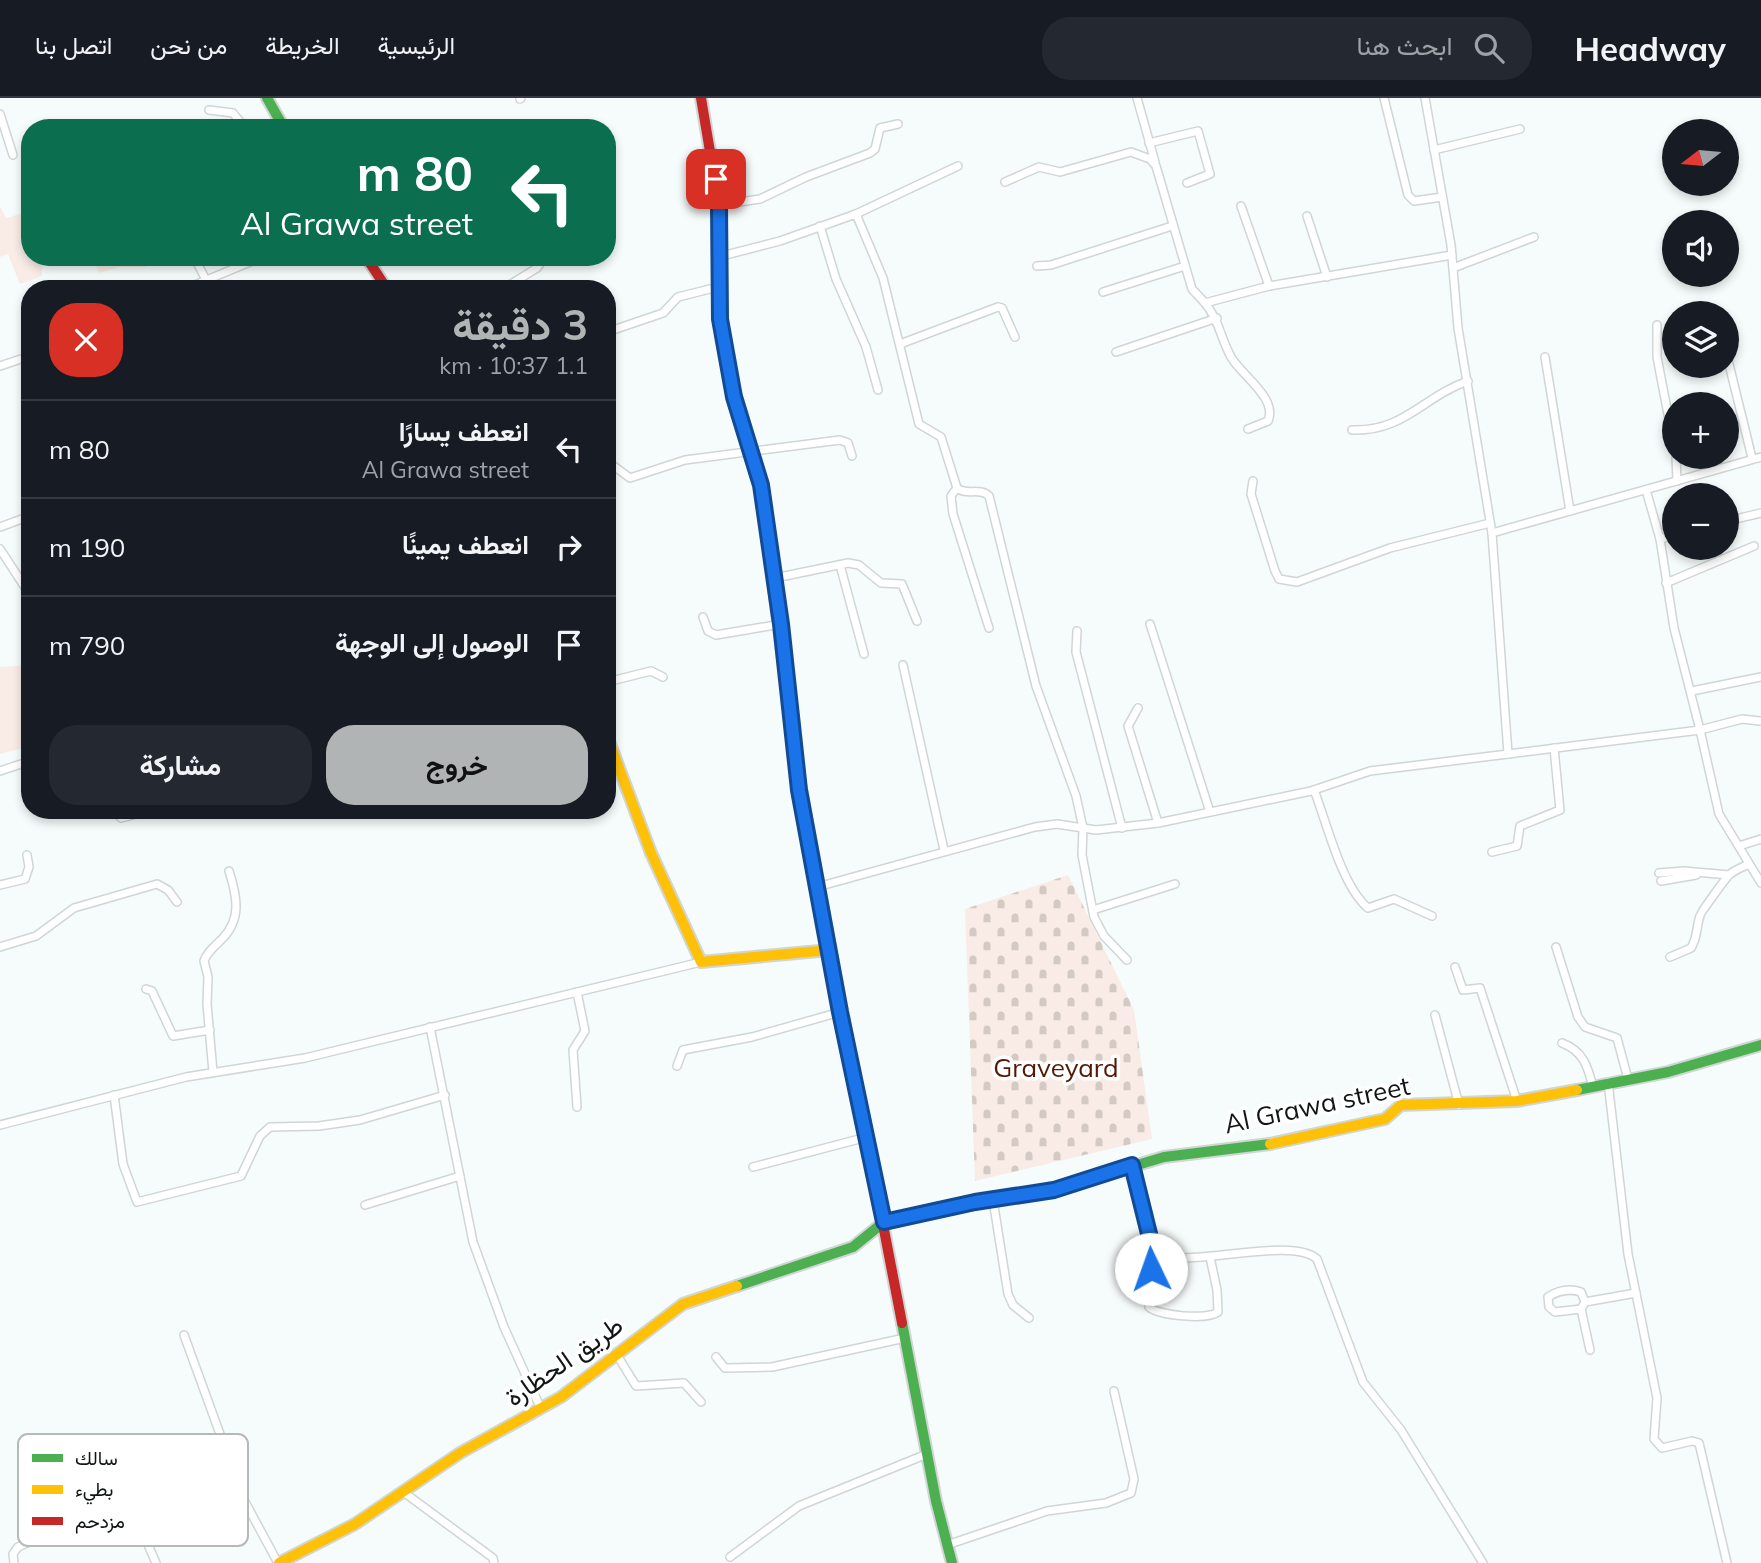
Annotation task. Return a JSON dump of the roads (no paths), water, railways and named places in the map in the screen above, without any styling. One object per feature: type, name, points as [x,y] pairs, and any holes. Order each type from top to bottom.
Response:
[{"type":"street","points":[[268,98],[279,119]]},
{"type":"street","points":[[701,98],[719,205],[720,319],[727,365],[761,485],[781,624],[799,790],[927,1454],[952,1563]]},
{"type":"street","points":[[1137,98],[1192,289],[1217,318],[1230,356],[1261,394],[1269,411],[1270,416],[1265,424],[1248,429]]},
{"type":"street","points":[[1384,98],[1411,199],[1442,197]]},
{"type":"street","points":[[1424,98],[1452,255],[1458,328],[1492,533],[1508,754]]},
{"type":"street","points":[[209,110],[233,113],[238,119]]},
{"type":"street","points":[[0,114],[13,155]]},
{"type":"street","points":[[719,205],[764,198],[806,177],[870,153],[875,149],[880,128],[898,124]]},
{"type":"street","points":[[1434,150],[1520,129]]},
{"type":"street","points":[[1149,143],[1198,131],[1210,174],[1187,183]]},
{"type":"street","points":[[1005,182],[1041,167],[1063,171],[1131,152],[1150,159],[1156,166]]},
{"type":"street","points":[[718,257],[780,241],[856,214],[958,166]]},
{"type":"street","points":[[1241,206],[1269,286]]},
{"type":"street","points":[[856,214],[883,278],[919,424],[941,437],[957,488],[963,492],[984,492],[990,498],[1036,686],[1070,776],[1083,828],[1080,847],[1093,910],[1104,936],[1127,960]]},
{"type":"street","points":[[1307,216],[1327,277]]},
{"type":"street","points":[[820,226],[836,279],[866,347],[878,390]]},
{"type":"street","points":[[1037,266],[1051,265],[1172,226]]},
{"type":"street","points":[[1453,268],[1534,237]]},
{"type":"street","points":[[1205,303],[1269,286],[1452,255]]},
{"type":"street","points":[[199,266],[205,278]]},
{"type":"street","points":[[201,280],[238,266]]},
{"type":"street","points":[[518,280],[538,266]]},
{"type":"street","points":[[1103,292],[1185,266]]},
{"type":"street","points":[[616,329],[663,313],[678,297],[719,287]]},
{"type":"street","points":[[900,344],[998,307],[1002,308],[1015,337]]},
{"type":"street","points":[[1116,352],[1217,318]]},
{"type":"street","points":[[1657,325],[1657,357],[1664,392]]},
{"type":"street","points":[[1545,358],[1570,511]]},
{"type":"street","points":[[0,366],[21,359]]},
{"type":"street","points":[[1732,378],[1752,458]]},
{"type":"street","points":[[1352,430],[1392,425],[1447,390],[1468,381]]},
{"type":"street","points":[[616,468],[630,478],[685,460],[844,440],[850,446],[852,456]]},
{"type":"street","points":[[1492,533],[1761,457]]},
{"type":"street","points":[[1676,469],[1677,481]]},
{"type":"street","points":[[1253,481],[1251,494],[1275,571],[1279,579],[1286,582],[1297,582],[1390,548],[1490,523]]},
{"type":"street","points":[[957,488],[951,496],[953,514],[989,628]]},
{"type":"street","points":[[1646,490],[1660,539],[1674,628],[1692,691],[1718,809],[1761,883]]},
{"type":"street","points":[[1739,518],[1761,513]]},
{"type":"street","points":[[0,527],[21,519]]},
{"type":"street","points":[[1666,583],[1754,547]]},
{"type":"street","points":[[0,549],[21,581]]},
{"type":"street","points":[[775,578],[840,565],[859,565],[878,581],[902,584],[917,621]]},
{"type":"street","points":[[840,565],[864,653]]},
{"type":"street","points":[[703,617],[708,631],[716,635],[781,624]]},
{"type":"street","points":[[1150,624],[1210,812]]},
{"type":"street","points":[[1077,631],[1076,652],[1122,828]]},
{"type":"street","points":[[903,664],[944,850]]},
{"type":"street","points":[[616,680],[651,671],[663,677]]},
{"type":"street","points":[[1692,691],[1761,677]]},
{"type":"street","points":[[1138,708],[1128,726],[1158,822]]},
{"type":"street","points":[[817,887],[944,850],[1047,825],[1122,828],[1314,790],[1370,771],[1700,730],[1742,719],[1760,720]]},
{"type":"street","points":[[1492,852],[1517,846],[1520,825],[1560,810],[1553,748]]},
{"type":"street","points":[[616,760],[651,853],[701,962]]},
{"type":"street","points":[[0,771],[21,764]]},
{"type":"street","points":[[1314,790],[1342,864],[1362,903],[1368,908],[1394,899],[1432,916]]},
{"type":"street","points":[[1740,846],[1761,839]]},
{"type":"street","points":[[0,885],[25,879],[29,867],[27,855]]},
{"type":"street","points":[[1670,957],[1691,948],[1699,929],[1700,913],[1729,875],[1749,864]]},
{"type":"street","points":[[213,1072],[207,1004],[208,977],[204,961],[228,933],[236,917],[236,893],[229,871]]},
{"type":"street","points":[[1660,877],[1684,871],[1729,875]]},
{"type":"street","points":[[0,947],[36,936],[74,908],[157,884],[168,890],[177,902]]},
{"type":"street","points":[[1093,910],[1175,884]]},
{"type":"street","points":[[1556,947],[1578,1017],[1585,1027],[1617,1038],[1628,1079]]},
{"type":"street","points":[[0,1125],[213,1072],[305,1058],[701,962],[830,950]]},
{"type":"street","points":[[1455,967],[1463,990],[1480,988],[1485,999],[1487,1017],[1517,1101]]},
{"type":"street","points":[[146,989],[152,990],[159,1002],[173,1036],[210,1030]]},
{"type":"street","points":[[577,992],[585,1031],[573,1050],[577,1107]]},
{"type":"street","points":[[677,1066],[683,1050],[697,1045],[752,1037],[840,1012]]},
{"type":"street","points":[[1434,1015],[1459,1105]]},
{"type":"street","points":[[430,1027],[472,1242],[504,1327],[541,1409]]},
{"type":"street","points":[[1562,1043],[1577,1049],[1589,1068],[1593,1088]]},
{"type":"street","name":"Al Grawa street","points":[[884,1222],[1054,1190],[1132,1165],[1177,1155],[1284,1142],[1385,1118],[1401,1105],[1517,1101],[1593,1088],[1608,1082],[1705,1063],[1761,1045]]},
{"type":"street","points":[[1608,1082],[1628,1254],[1657,1398],[1655,1442],[1662,1448],[1692,1441],[1699,1443],[1727,1563]]},
{"type":"street","points":[[114,1095],[123,1164],[137,1202],[243,1175],[260,1136],[270,1127],[319,1126],[360,1120],[445,1096]]},
{"type":"street","points":[[753,1167],[867,1137]]},
{"type":"street","points":[[1132,1165],[1154,1254],[1147,1299],[1149,1307],[1160,1314],[1207,1316],[1218,1312],[1217,1290],[1210,1257]]},
{"type":"street","points":[[365,1205],[460,1177]]},
{"type":"street","points":[[993,1200],[1008,1294],[1013,1305],[1029,1318]]},
{"type":"street","name":"طريق الحظارة","points":[[279,1563],[347,1528],[470,1448],[541,1409],[668,1314],[692,1300],[853,1247],[884,1222]]},
{"type":"street","points":[[1154,1254],[1172,1258],[1210,1257],[1299,1250],[1317,1259],[1363,1382],[1401,1430],[1483,1563]]},
{"type":"street","points":[[1590,1350],[1583,1305],[1581,1292],[1558,1291],[1548,1297],[1549,1307],[1555,1312],[1583,1305],[1636,1293]]},
{"type":"street","points":[[184,1335],[220,1434]]},
{"type":"street","points":[[716,1357],[725,1368],[772,1367],[905,1338]]},
{"type":"street","points":[[617,1354],[636,1386],[684,1383],[701,1402]]},
{"type":"street","points":[[947,1545],[1047,1511],[1106,1503],[1130,1493],[1134,1479],[1114,1391]]},
{"type":"street","points":[[730,1557],[799,1506],[927,1454]]},
{"type":"street","points":[[402,1490],[493,1558],[494,1563]]},
{"type":"street","points":[[248,1507],[279,1563]]},
{"type":"street","points":[[14,1563],[13,1554],[20,1546]]},
{"type":"street","points":[[149,1546],[156,1563]]},
{"type":"park label","name":"Graveyard","points":[[1056,1068]]}]
